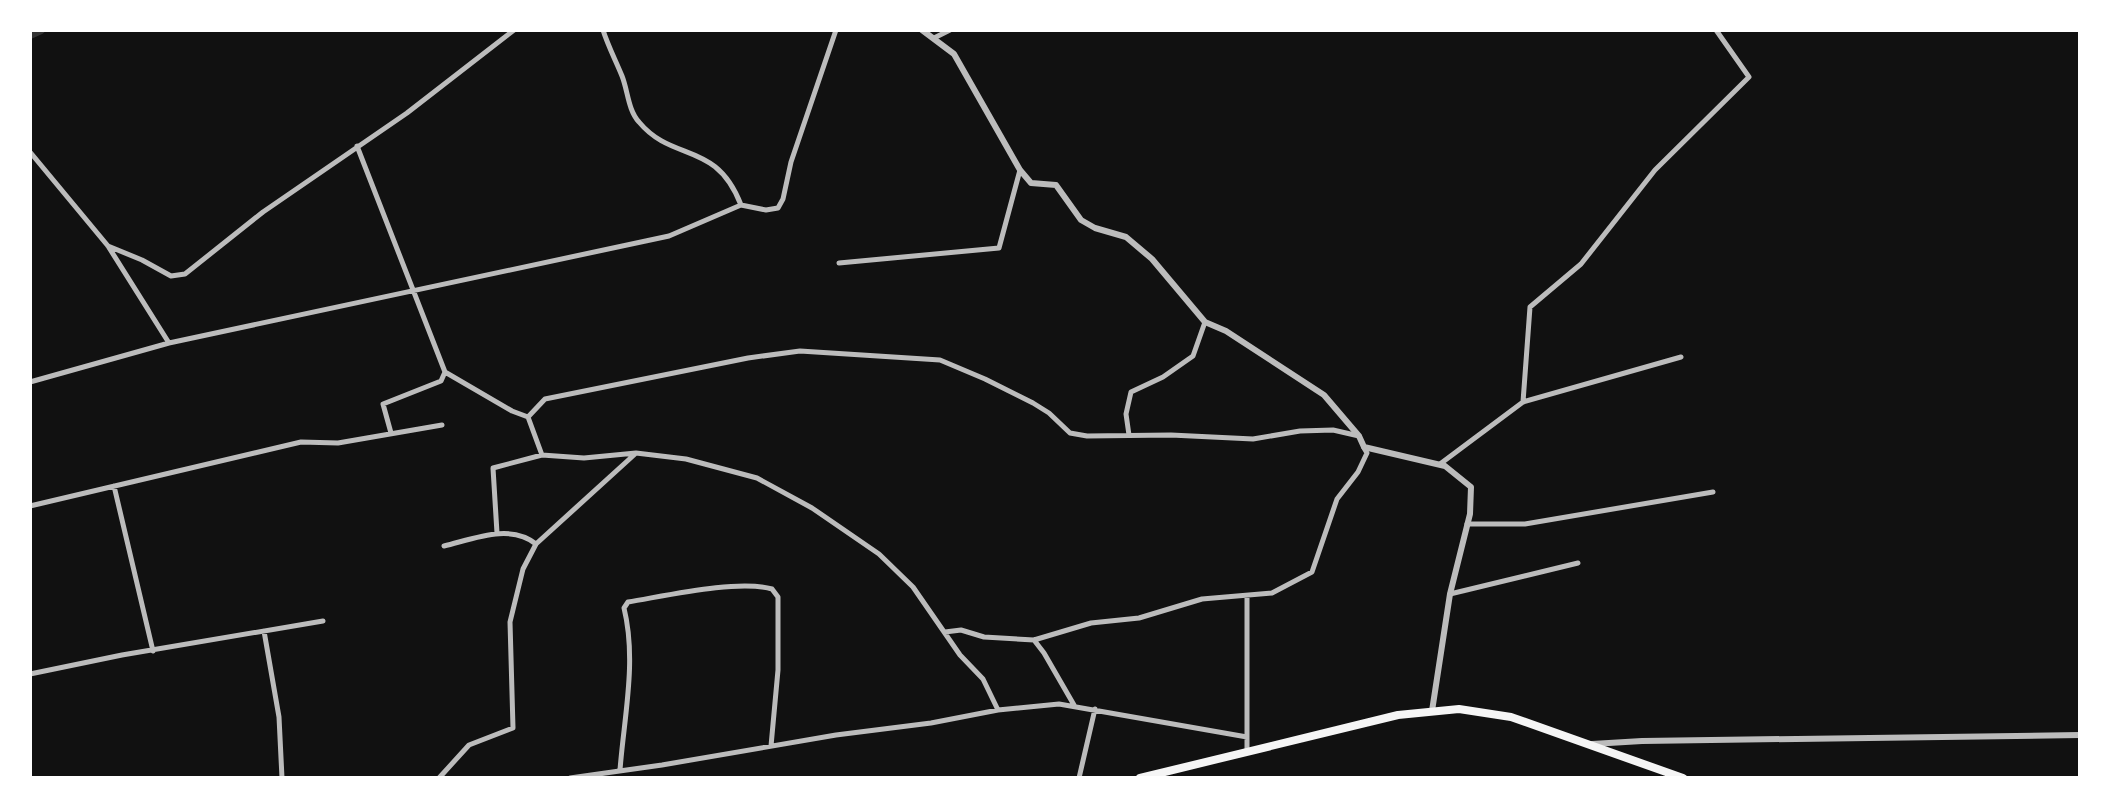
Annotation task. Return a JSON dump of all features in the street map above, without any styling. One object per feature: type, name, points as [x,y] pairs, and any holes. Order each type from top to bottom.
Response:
[{"type":"highway","points":[[1140,778],[1398,715],[1459,709],[1511,717],[1683,778]]},
{"type":"street","points":[[108,246],[171,276],[185,274],[263,212],[407,113],[514,30]]},
{"type":"street","points":[[603,30],[637,120],[664,142],[701,157],[725,174],[734,185],[741,205]]},
{"type":"street","points":[[30,382],[169,343],[669,236],[741,205],[766,210],[778,208],[836,30]]},
{"type":"street","points":[[922,30],[954,54],[1020,170],[1031,183],[1056,185],[1081,220],[1095,228],[1126,237],[1152,259],[1205,322],[1226,331],[1324,395],[1359,436],[1367,453],[1358,472],[1337,499],[1312,572],[1272,593],[1202,599],[1139,618],[1091,623],[1034,640],[984,637],[961,630],[945,632]]},
{"type":"street","points":[[934,38],[950,30]]},
{"type":"street","points":[[1523,402],[1530,307],[1581,264],[1655,170],[1749,77],[1716,30]]},
{"type":"street","points":[[357,145],[445,372],[528,417],[542,455]]},
{"type":"street","points":[[30,152],[108,246],[169,343]]},
{"type":"street","points":[[839,263],[999,248],[1020,170]]},
{"type":"street","points":[[1129,435],[1126,414],[1131,392],[1163,377],[1193,356],[1205,322]]},
{"type":"street","points":[[528,417],[545,399],[748,358],[800,351],[940,360],[1033,403],[1070,433],[1087,436],[1253,439],[1300,431],[1333,430],[1359,436]]},
{"type":"street","points":[[1440,465],[1523,402],[1681,357]]},
{"type":"street","points":[[391,433],[383,404],[441,381],[445,372]]},
{"type":"street","points":[[30,506],[301,442],[338,443],[442,425]]},
{"type":"street","points":[[1364,447],[1440,465],[1471,487],[1467,524],[1450,594],[1432,711]]},
{"type":"street","points":[[439,778],[469,745],[513,728],[510,622],[523,569],[536,544],[636,453]]},
{"type":"street","points":[[497,533],[493,468],[542,455],[584,458],[636,453],[686,459],[757,478],[812,508],[879,554],[913,587],[960,655],[983,679],[998,710]]},
{"type":"street","points":[[114,486],[153,651]]},
{"type":"street","points":[[1467,524],[1525,524],[1713,492]]},
{"type":"street","points":[[444,546],[497,533],[526,536],[536,544]]},
{"type":"street","points":[[1450,594],[1578,563]]},
{"type":"street","points":[[620,771],[631,654],[624,608],[628,602],[684,592],[760,585],[772,589],[778,597],[778,670],[771,746]]},
{"type":"street","points":[[1247,596],[1247,752]]},
{"type":"street","points":[[30,674],[323,621]]},
{"type":"street","points":[[264,631],[279,717],[282,778]]},
{"type":"street","points":[[1034,640],[1075,706]]},
{"type":"street","points":[[570,778],[998,710],[1059,704],[1247,737]]},
{"type":"street","points":[[1079,778],[1095,709]]},
{"type":"street","points":[[1589,745],[1642,741],[2080,735]]},
{"type":"waterway","points":[[30,35],[41,30]]}]
